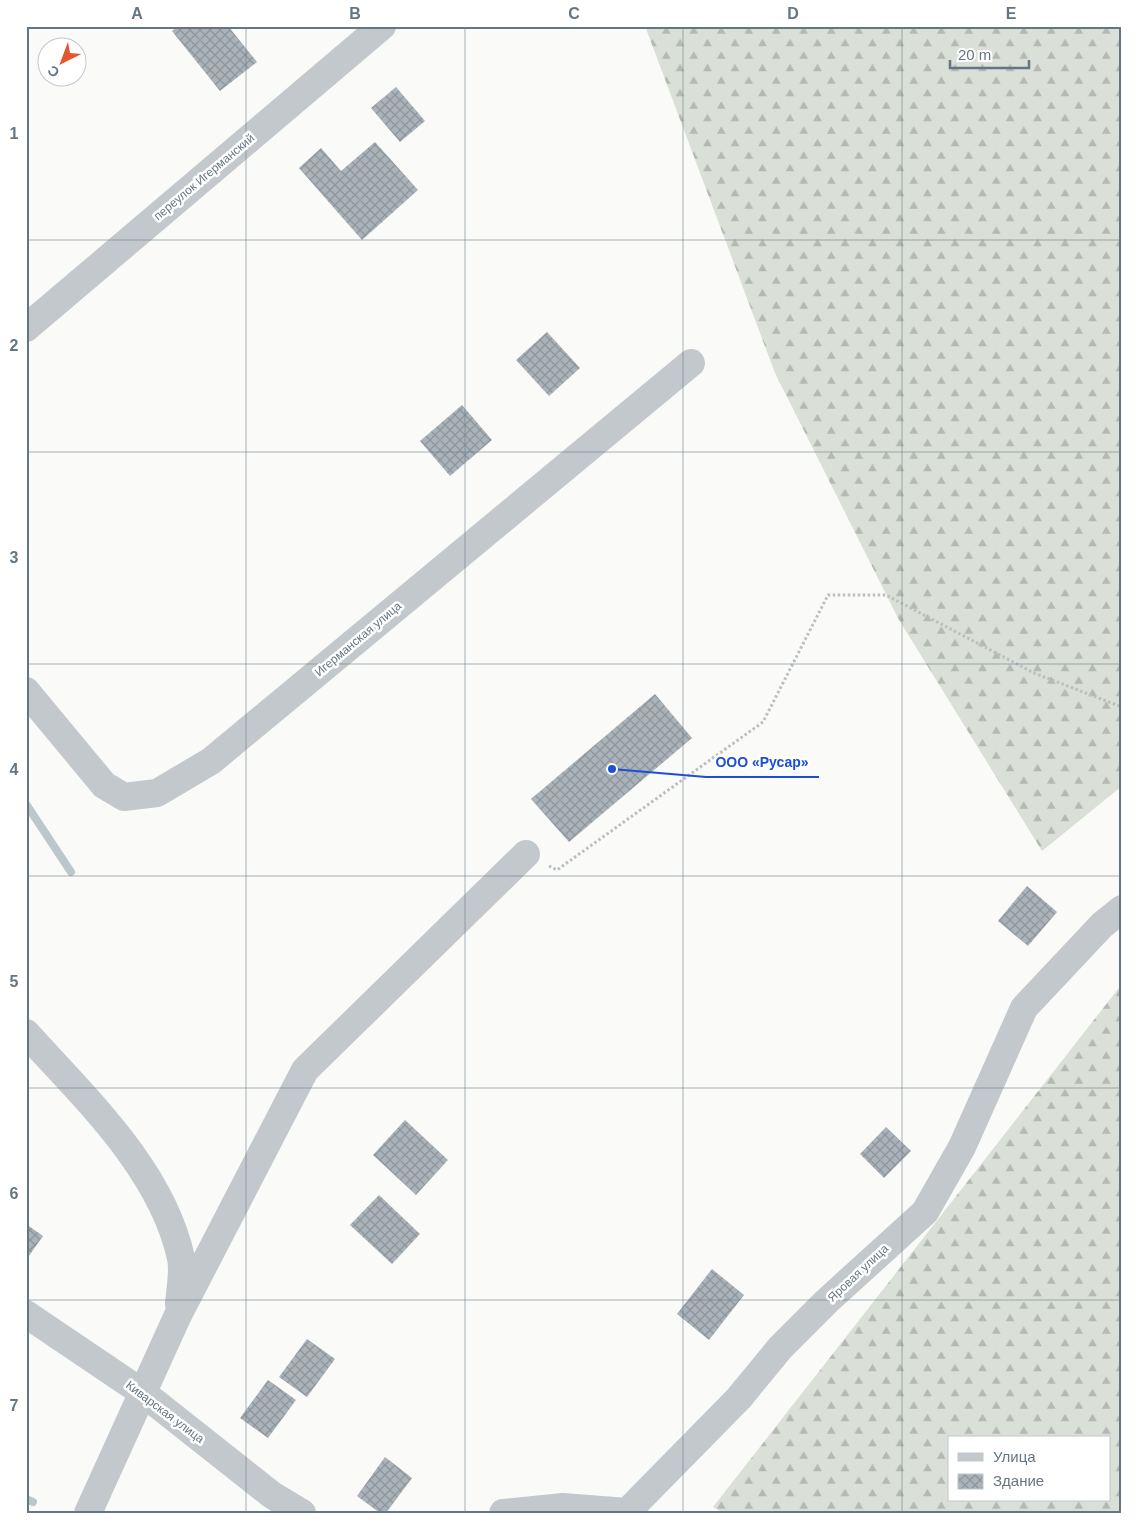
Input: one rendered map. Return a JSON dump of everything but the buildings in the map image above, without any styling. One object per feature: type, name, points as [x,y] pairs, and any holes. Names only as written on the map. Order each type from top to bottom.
[{"type":"street","name":"переулок Игерманский","points":[[26,328],[382,26]]},
{"type":"street","name":"Игерманская улица","points":[[26,691],[104,784],[124,797],[157,793],[210,761],[691,363]]},
{"type":"street","points":[[88,1513],[178,1315],[304,1070],[526,854]]},
{"type":"street","name":"Яровая улица","points":[[503,1513],[563,1507],[627,1512],[739,1398],[794,1335],[925,1212],[962,1148],[1024,1008],[1102,925],[1122,909]]},
{"type":"street","points":[[26,1032],[109,1125],[160,1198],[182,1260],[178,1315]]},
{"type":"street","name":"Киварская улица","points":[[26,1314],[143,1393],[279,1504],[302,1513]]},
{"type":"path","points":[[526,854],[557,870],[762,722],[828,595],[886,595],[1034,673],[1122,707]]},
{"type":"green space","points":[[645,26],[1122,26],[1122,786],[1042,851],[899,620],[775,373]]},
{"type":"green space","points":[[1122,984],[1122,1513],[723,1513],[713,1507]]},
{"type":"waterway","points":[[26,804],[71,872]]},
{"type":"waterway","points":[[26,1499],[33,1502]]},
{"type":"place","name":"ООО «Русар»","points":[[612,769]]}]
